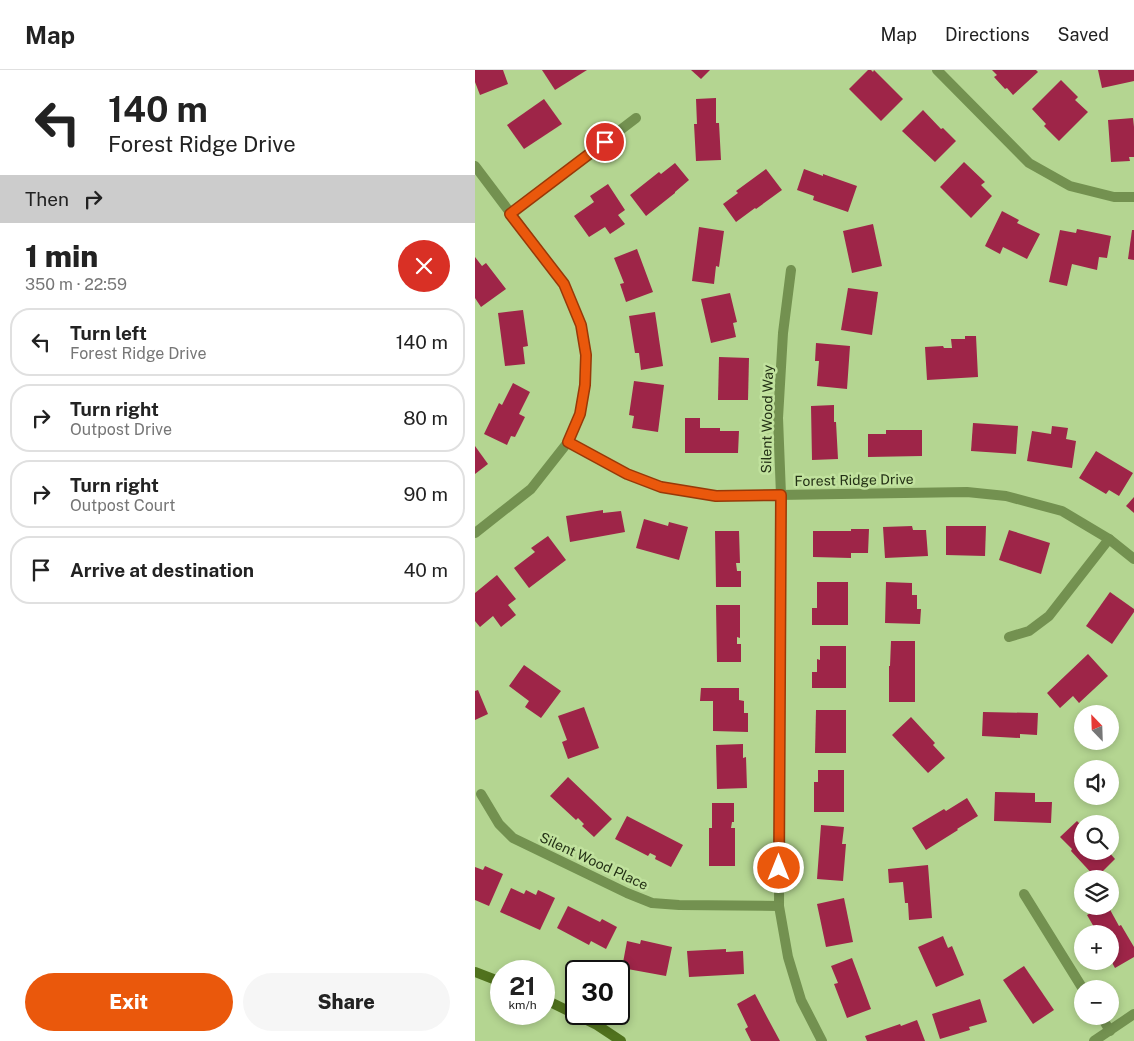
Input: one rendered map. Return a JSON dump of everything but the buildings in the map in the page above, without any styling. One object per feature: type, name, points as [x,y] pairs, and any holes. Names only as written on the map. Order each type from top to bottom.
[{"type":"street","points":[[937,70],[1029,163],[1070,186],[1115,198],[1134,197]]},
{"type":"street","points":[[510,214],[636,118]]},
{"type":"street","points":[[475,166],[564,284],[581,325],[586,355],[585,385],[580,414],[568,442],[531,489],[475,533]]},
{"type":"street","name":"Silent Wood Way","points":[[791,270],[783,333],[778,418],[781,495],[779,906],[788,957],[801,1000],[822,1041]]},
{"type":"street","name":"Forest Ridge Drive","points":[[568,442],[627,474],[661,487],[716,496],[967,492],[1006,496],[1062,511],[1109,539],[1134,560]]},
{"type":"street","points":[[1009,637],[1029,630],[1049,616],[1109,539]]},
{"type":"street","name":"Silent Wood Place","points":[[481,794],[499,824],[513,838],[627,893],[652,903],[779,906]]},
{"type":"street","points":[[1024,894],[1077,980]]},
{"type":"street","points":[[475,972],[490,978]]},
{"type":"street","points":[[555,1004],[597,1025],[621,1041]]},
{"type":"street","points":[[1094,1041],[1134,1014]]},
{"type":"street","points":[[1106,1025],[1110,1031]]},
{"type":"route","points":[[605,142],[510,214],[564,284],[581,325],[586,355],[585,385],[580,414],[568,442],[627,474],[661,487],[716,496],[781,495],[779,868]]}]
